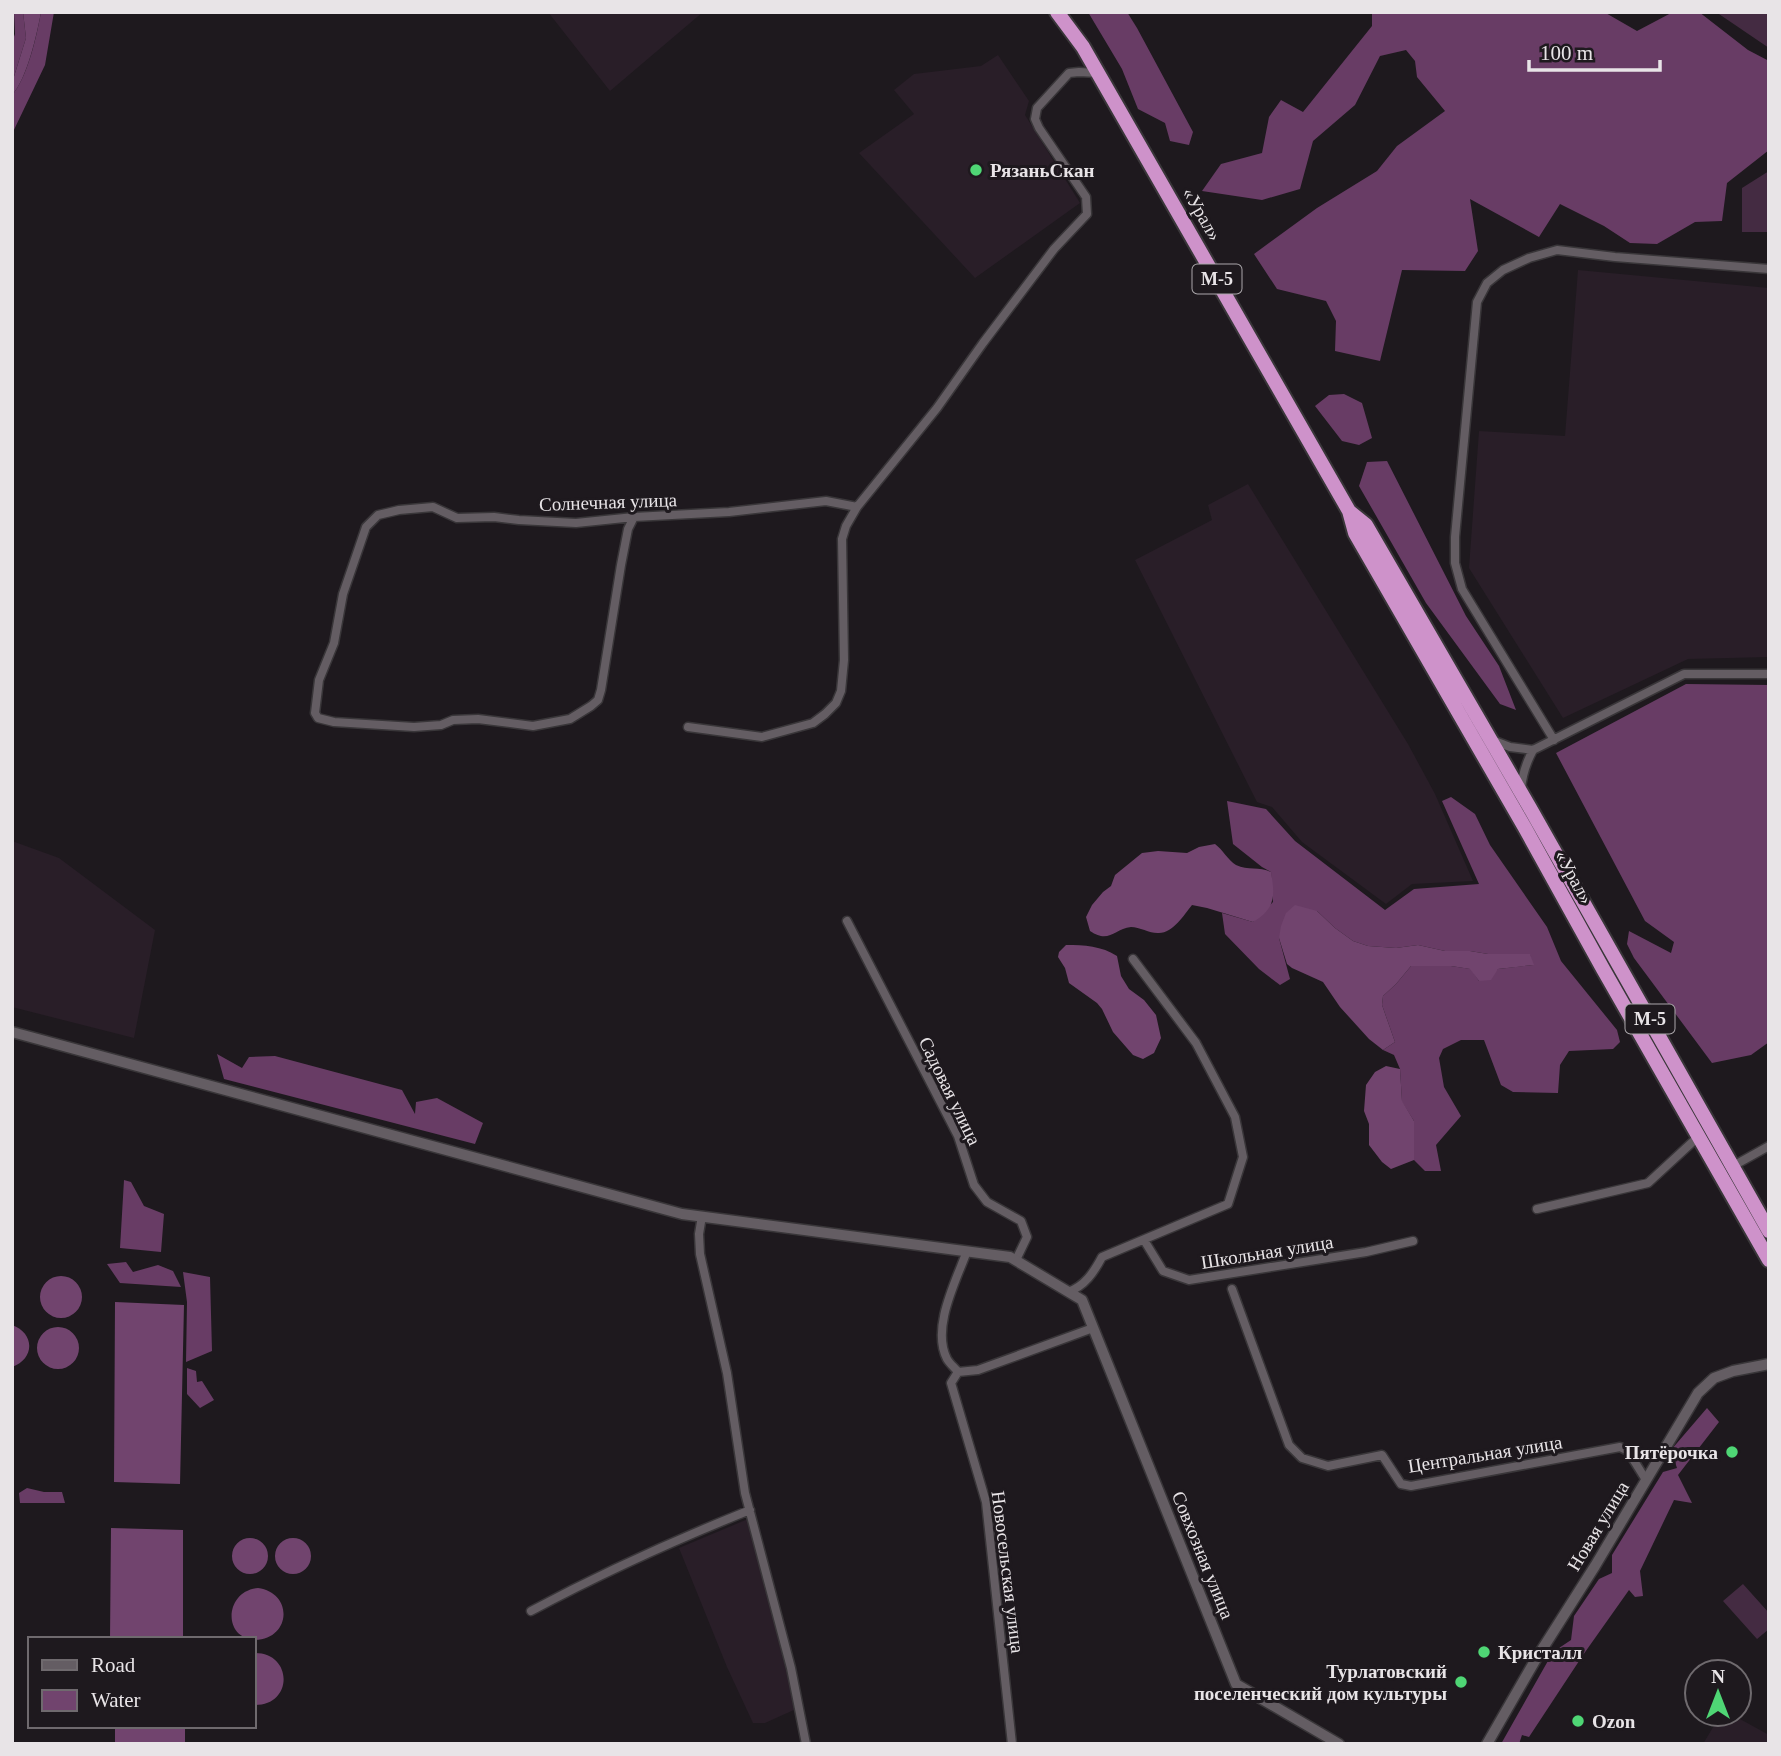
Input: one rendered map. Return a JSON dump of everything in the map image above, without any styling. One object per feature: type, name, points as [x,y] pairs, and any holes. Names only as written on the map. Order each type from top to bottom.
[{"type":"highway","name":"«Урал»","points":[[1057,12],[1083,47],[1349,511],[1356,533],[1769,1260]]},
{"type":"highway","name":"«Урал»","points":[[1349,511],[1366,525],[1492,740],[1769,1231]]},
{"type":"street","points":[[688,727],[762,737],[813,723],[835,703],[841,691],[844,660],[842,539],[846,526],[857,507],[937,408],[1054,249],[1087,214],[1087,197],[1035,119],[1037,108],[1069,73],[1098,73]]},
{"type":"street","points":[[1554,740],[1462,589],[1455,564],[1455,537],[1477,302],[1487,283],[1503,270],[1529,258],[1557,250],[1769,269]]},
{"type":"street","name":"Солнечная улица","points":[[634,517],[628,529],[601,690],[598,700],[591,706],[570,719],[533,726],[478,719],[453,720],[441,726],[414,727],[334,722],[318,718],[315,713],[319,680],[334,642],[343,594],[366,527],[378,515],[433,507],[457,518],[494,517],[576,523],[634,517],[729,512],[827,501],[857,507]]},
{"type":"street","points":[[1492,740],[1510,747],[1533,750],[1684,674],[1769,674]]},
{"type":"street","points":[[1521,791],[1522,776],[1533,750]]},
{"type":"street","name":"Садовая улица","points":[[847,921],[958,1136],[974,1185],[987,1202],[1021,1222],[1027,1237],[1016,1260]]},
{"type":"street","points":[[1068,1292],[1093,1274],[1102,1257],[1228,1204],[1243,1157],[1235,1116],[1196,1043],[1133,959]]},
{"type":"street","name":"Совхозная улица","points":[[12,1032],[682,1214],[1010,1256],[1082,1300],[1236,1684],[1339,1744]]},
{"type":"street","points":[[1537,1209],[1648,1183],[1699,1136]]},
{"type":"street","points":[[1732,1166],[1769,1146]]},
{"type":"street","points":[[702,1216],[700,1254],[727,1373],[745,1493],[791,1668],[806,1744]]},
{"type":"street","name":"Школьная улица","points":[[1144,1240],[1163,1271],[1189,1280],[1366,1252],[1413,1241]]},
{"type":"street","name":"Новосельская улица","points":[[967,1251],[943,1317],[943,1344],[947,1359],[958,1372],[951,1383],[986,1502],[1012,1744]]},
{"type":"street","name":"Центральная улица","points":[[1232,1289],[1290,1445],[1302,1458],[1328,1466],[1382,1455],[1401,1484],[1411,1486],[1620,1447],[1628,1451],[1646,1480]]},
{"type":"street","points":[[958,1372],[978,1370],[1093,1328]]},
{"type":"street","name":"Новая улица","points":[[1487,1744],[1698,1393],[1714,1378],[1769,1364]]},
{"type":"street","points":[[531,1611],[635,1558],[750,1510]]},
{"type":"shaded area","points":[[14,12],[23,12],[26,38],[12,83],[12,42],[15,34]]},
{"type":"shaded area","points":[[41,12],[54,12],[45,65],[12,134],[12,95],[27,68]]},
{"type":"shaded area","points":[[548,12],[703,12],[610,91]]},
{"type":"shaded area","points":[[1088,12],[1127,12],[1193,132],[1189,145],[1170,141],[1165,123],[1138,109],[1122,69]]},
{"type":"shaded area","points":[[1372,12],[1604,12],[1637,31],[1673,12],[1699,12],[1748,50],[1769,61],[1769,150],[1727,183],[1722,221],[1695,222],[1657,244],[1630,243],[1604,226],[1560,204],[1539,237],[1470,199],[1478,251],[1465,271],[1402,270],[1380,361],[1335,351],[1336,321],[1326,301],[1277,289],[1254,254],[1317,208],[1377,171],[1397,146],[1445,111],[1417,77],[1415,61],[1406,50],[1380,56],[1355,105],[1313,141],[1300,189],[1262,200],[1202,191],[1221,164],[1262,153],[1269,117],[1281,100],[1303,112],[1372,26]]},
{"type":"shaded area","points":[[1716,12],[1769,12],[1769,48]]},
{"type":"shaded area","points":[[998,55],[1029,101],[1025,115],[1080,203],[975,278],[859,153],[914,114],[894,90],[914,74],[981,66]]},
{"type":"shaded area","points":[[1769,171],[1769,232],[1742,232],[1742,188]]},
{"type":"shaded area","points":[[1578,270],[1769,288],[1769,657],[1688,659],[1563,718],[1469,568],[1479,431],[1565,436]]},
{"type":"shaded area","points":[[1344,394],[1362,403],[1372,438],[1359,445],[1342,441],[1315,406],[1329,395]]},
{"type":"shaded area","points":[[1387,461],[1466,616],[1499,666],[1516,710],[1500,704],[1426,603],[1359,486],[1367,462]]},
{"type":"shaded area","points":[[1248,484],[1408,744],[1435,794],[1473,881],[1412,884],[1386,904],[1302,842],[1272,807],[1257,802],[1135,560],[1212,520],[1208,505]]},
{"type":"shaded area","points":[[1686,684],[1769,685],[1769,1042],[1751,1055],[1712,1063],[1634,958],[1627,944],[1629,931],[1671,953],[1674,942],[1645,921],[1556,753]]},
{"type":"shaded area","points":[[1451,797],[1475,814],[1490,845],[1547,927],[1561,961],[1617,1030],[1620,1042],[1613,1049],[1569,1051],[1560,1065],[1558,1093],[1513,1092],[1501,1085],[1484,1040],[1461,1040],[1443,1049],[1439,1058],[1444,1087],[1461,1116],[1436,1145],[1441,1171],[1425,1171],[1414,1160],[1414,1121],[1402,1102],[1400,1069],[1394,1055],[1383,1050],[1395,1042],[1382,1005],[1383,996],[1411,966],[1471,969],[1479,981],[1498,969],[1533,965],[1530,955],[1445,951],[1418,945],[1396,948],[1368,946],[1353,941],[1317,911],[1279,938],[1290,979],[1280,985],[1259,969],[1225,934],[1222,913],[1253,922],[1273,902],[1271,872],[1233,844],[1227,801],[1266,809],[1295,841],[1385,910],[1414,889],[1479,884],[1442,801]]},
{"type":"shaded area","points":[[12,841],[59,858],[155,930],[134,1038],[12,1007]]},
{"type":"shaded area","points":[[217,1054],[242,1068],[249,1057],[275,1056],[402,1090],[415,1114],[416,1102],[437,1098],[483,1123],[475,1144],[224,1079]]},
{"type":"shaded area","points":[[124,1180],[131,1182],[144,1206],[164,1214],[161,1252],[120,1248]]},
{"type":"shaded area","points":[[126,1262],[133,1272],[158,1265],[173,1271],[181,1287],[120,1283],[107,1264]]},
{"type":"shaded area","points":[[183,1272],[210,1277],[212,1351],[186,1362],[187,1302]]},
{"type":"shaded area","points":[[187,1368],[196,1371],[197,1382],[202,1381],[214,1400],[200,1408],[187,1394]]},
{"type":"shaded area","points":[[1707,1408],[1719,1422],[1678,1475],[1692,1503],[1674,1500],[1640,1571],[1643,1596],[1635,1597],[1629,1590],[1529,1737],[1522,1735],[1519,1744],[1501,1744],[1553,1652],[1571,1640],[1574,1616],[1599,1579],[1612,1573],[1612,1555],[1663,1472],[1677,1468],[1671,1450]]},
{"type":"shaded area","points":[[27,1488],[62,1492],[65,1503],[20,1503],[19,1493]]},
{"type":"shaded area","points":[[748,1519],[796,1709],[765,1723],[753,1723],[727,1667],[679,1548]]},
{"type":"shaded area","points":[[1743,1584],[1769,1613],[1769,1629],[1757,1639],[1723,1601]]},
{"type":"shaded area","points":[[1753,1726],[1769,1735],[1769,1744],[1703,1744],[1713,1728]]},
{"type":"water","points":[[23,12],[41,12],[27,68],[12,95],[12,83],[26,38]]},
{"type":"water","points":[[1215,844],[1236,865],[1271,872],[1272,901],[1261,917],[1253,922],[1192,905],[1178,923],[1164,932],[1156,933],[1131,927],[1102,936],[1090,931],[1086,917],[1092,905],[1111,886],[1115,875],[1142,853],[1187,853]]},
{"type":"water","points":[[1295,905],[1317,911],[1353,941],[1368,946],[1396,948],[1418,945],[1445,951],[1530,954],[1534,965],[1498,969],[1491,980],[1479,981],[1470,969],[1411,966],[1383,996],[1382,1005],[1395,1042],[1383,1050],[1369,1039],[1340,1007],[1323,982],[1287,964],[1279,938],[1286,913]]},
{"type":"water","points":[[1066,945],[1099,948],[1117,956],[1121,976],[1129,989],[1144,1000],[1156,1015],[1161,1038],[1154,1053],[1143,1059],[1133,1055],[1113,1032],[1097,1003],[1069,983],[1065,968],[1058,957]]},
{"type":"water","points":[[1386,1066],[1400,1069],[1402,1101],[1414,1121],[1414,1160],[1391,1169],[1369,1145],[1369,1124],[1364,1111],[1366,1085],[1375,1072]]},
{"type":"water","points":[[61,1276],[76,1282],[82,1297],[76,1312],[61,1318],[46,1312],[40,1297],[46,1282]]},
{"type":"water","points":[[115,1302],[184,1305],[180,1484],[114,1482]]},
{"type":"water","points":[[12,1325],[25,1334],[29,1346],[25,1358],[12,1367]]},
{"type":"water","points":[[58,1327],[73,1333],[79,1348],[73,1363],[58,1369],[43,1363],[37,1348],[43,1333]]},
{"type":"water","points":[[111,1528],[183,1530],[183,1637],[110,1637]]},
{"type":"water","points":[[250,1538],[262,1544],[268,1556],[262,1568],[250,1574],[238,1568],[232,1556],[238,1544]]},
{"type":"water","points":[[293,1538],[305,1544],[311,1556],[305,1568],[293,1574],[281,1568],[275,1556],[281,1544]]},
{"type":"water","points":[[258,1588],[270,1592],[278,1598],[282,1606],[284,1616],[281,1624],[276,1632],[267,1638],[256,1640],[256,1637],[244,1637],[233,1624],[234,1605],[247,1591]]},
{"type":"water","points":[[256,1653],[267,1655],[282,1669],[282,1689],[267,1703],[256,1705]]},
{"type":"water","points":[[115,1728],[185,1728],[185,1744],[115,1744]]},
{"type":"place","name":"РязаньСкан","points":[[976,170]]},
{"type":"place","name":"Пятёрочка","points":[[1732,1452]]},
{"type":"place","name":"Кристалл","points":[[1484,1652]]},
{"type":"place","name":"Турлатовский поселенческий дом культуры","points":[[1461,1682]]},
{"type":"place","name":"Ozon","points":[[1578,1721]]}]
